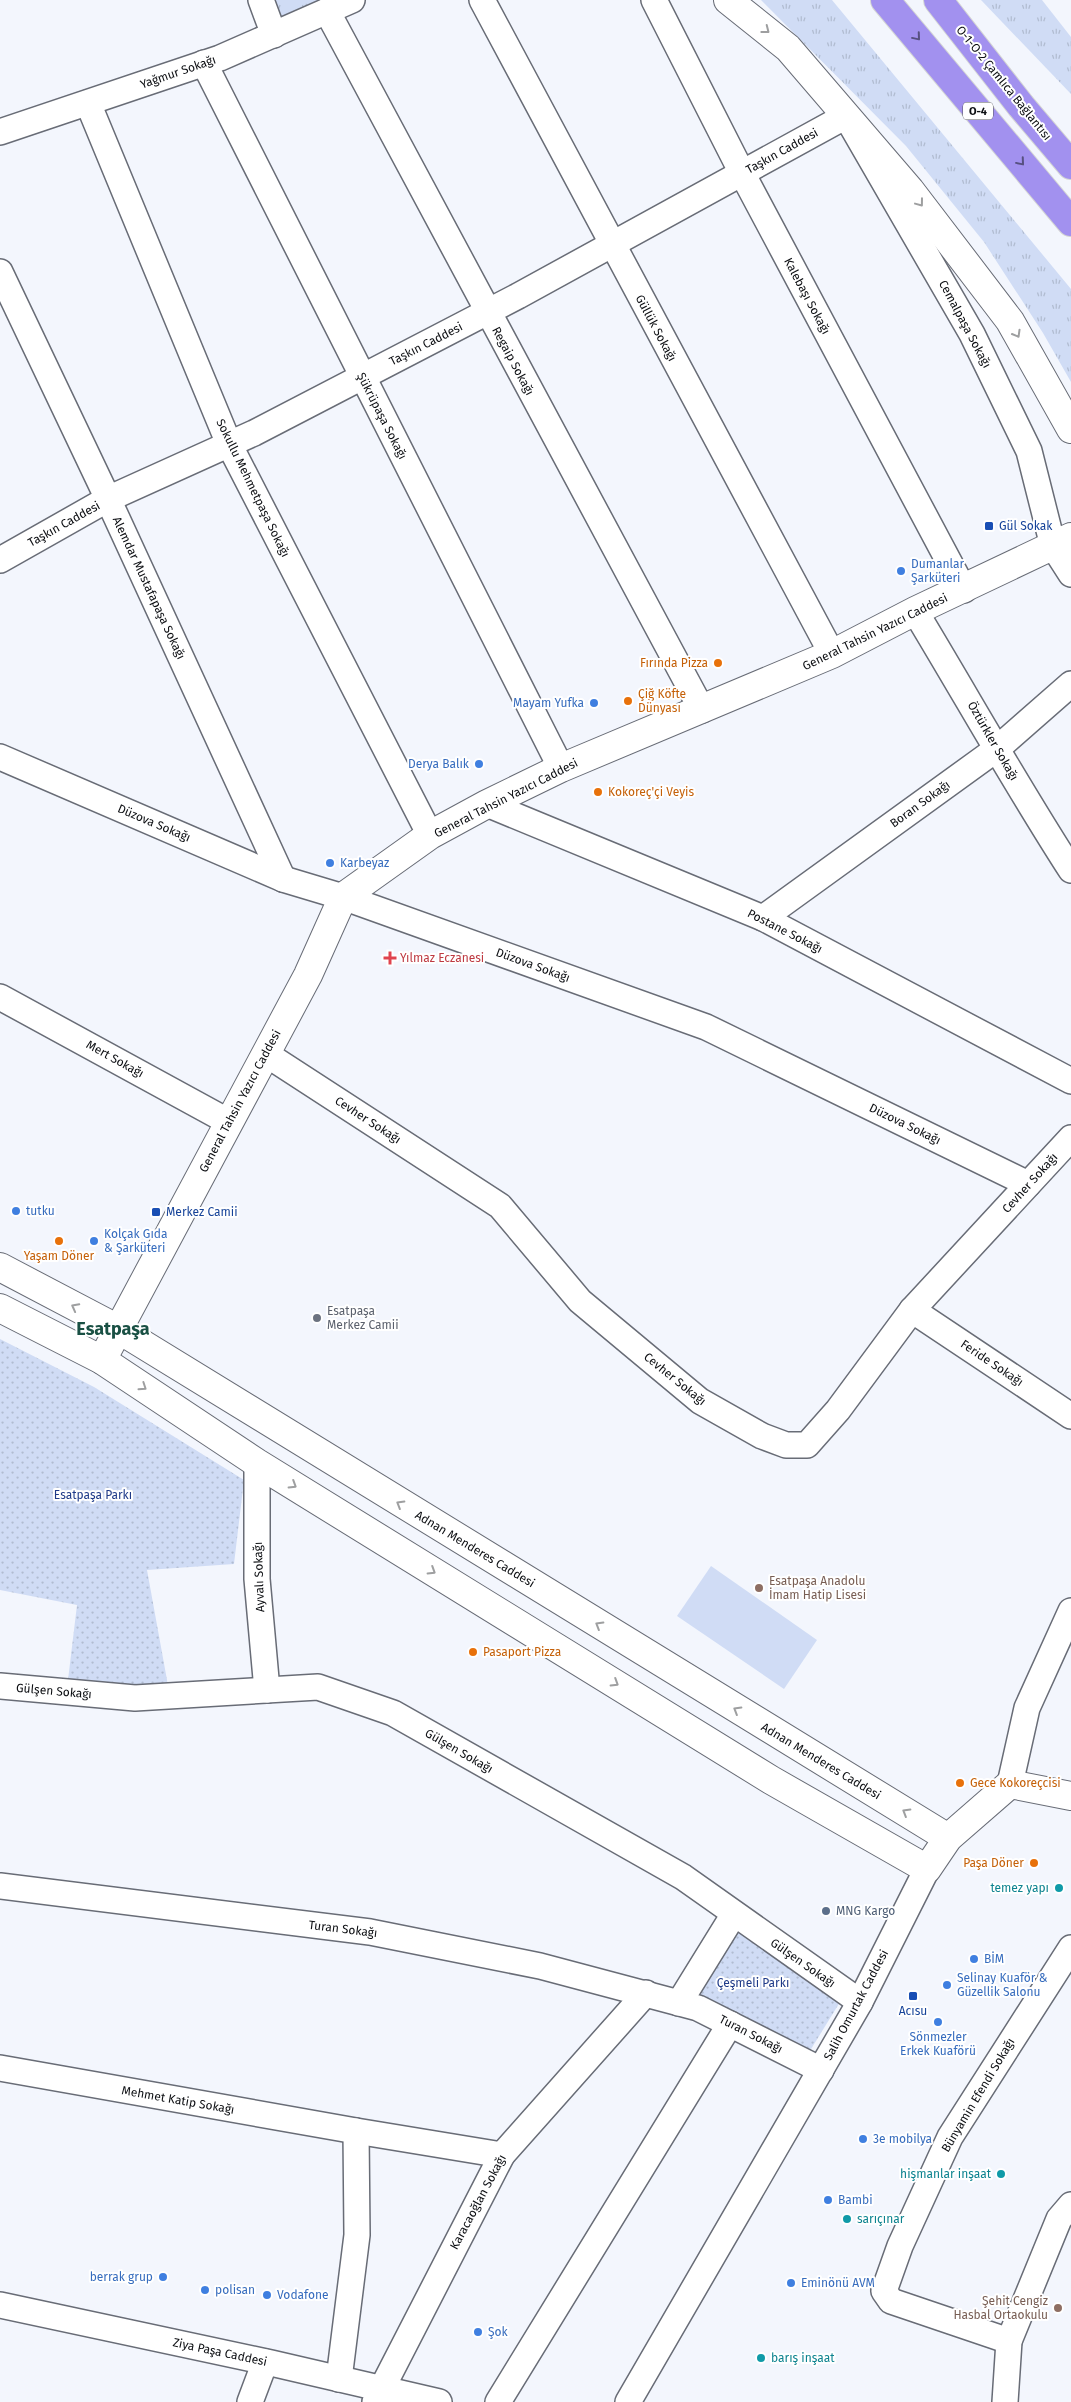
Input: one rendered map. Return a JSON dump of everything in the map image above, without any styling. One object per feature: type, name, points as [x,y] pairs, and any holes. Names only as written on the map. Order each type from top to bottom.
[{"type":"highway","name":"O-4","points":[[885,0],[1071,222]]},
{"type":"highway","name":"O-1-O-2 Çamlıca Bağlantısı","points":[[938,0],[1020,106],[1071,165]]},
{"type":"street","points":[[261,0],[274,35]]},
{"type":"street","name":"Yağmur Sokağı","points":[[0,132],[204,64],[352,0]]},
{"type":"street","name":"Güllük Sokağı","points":[[482,0],[611,245],[832,654]]},
{"type":"street","name":"Kalebaşı Sokağı","points":[[654,0],[742,173],[964,590]]},
{"type":"street","name":"Cemalpaşa Sokağı","points":[[728,0],[788,48],[910,190],[1010,321],[1071,429]]},
{"type":"street","name":"Regaip Sokağı","points":[[327,11],[702,710]]},
{"type":"street","name":"Şükrüpaşa Sokağı","points":[[204,64],[561,768]]},
{"type":"street","name":"Sokullu Mehmetpaşa Sokağı","points":[[88,103],[229,444],[430,835]]},
{"type":"street","name":"Taşkın Caddesi","points":[[0,560],[108,499],[229,444],[487,312],[846,116]]},
{"type":"street","name":"Cemalpaşa Sokağı","points":[[846,116],[972,334],[1024,442],[1062,541],[1071,574]]},
{"type":"street","name":"Alemdar Mustafapaşa Sokağı","points":[[0,272],[108,499],[283,879]]},
{"type":"street","name":"General Tahsin Yazıcı Caddesi","points":[[102,1360],[308,975],[343,897],[430,835],[487,804],[561,768],[832,654],[915,611],[964,590],[1062,541]]},
{"type":"street","name":"Öztürkler Sokağı","points":[[915,611],[998,748],[1027,801],[1069,862]]},
{"type":"street","name":"Boran Sokağı","points":[[763,918],[998,748],[1071,684]]},
{"type":"street","name":"Düzova Sokağı","points":[[0,757],[283,879],[343,897],[706,1027],[1028,1184]]},
{"type":"street","name":"Postane Sokağı","points":[[487,804],[763,918],[1071,1082]]},
{"type":"street","name":"Mert Sokağı","points":[[0,996],[229,1122]]},
{"type":"street","name":"Cevher Sokağı","points":[[266,1054],[500,1206],[580,1301],[700,1401],[762,1436],[786,1445],[807,1445],[838,1410],[912,1310],[1071,1138]]},
{"type":"street","name":"Adnan Menderes Caddesi","points":[[0,1267],[118,1329],[948,1838]]},
{"type":"street","points":[[0,1308],[102,1360],[257,1463],[771,1780],[927,1869]]},
{"type":"street","name":"Feride Sokağı","points":[[912,1310],[1071,1416]]},
{"type":"street","name":"Ayvalı Sokağı","points":[[257,1463],[257,1578],[267,1690]]},
{"type":"street","points":[[1071,1612],[1027,1708],[1010,1784],[1071,1796]]},
{"type":"street","name":"Gülşen Sokağı","points":[[0,1686],[135,1698],[318,1687],[393,1713],[683,1877],[860,2002]]},
{"type":"street","name":"Salih Omurtak Caddesi","points":[[628,2402],[860,2002],[927,1869],[948,1838],[1010,1784]]},
{"type":"street","name":"Turan Sokağı","points":[[0,1886],[370,1932],[540,1966],[698,2008],[821,2070]]},
{"type":"street","points":[[680,2003],[734,1914]]},
{"type":"street","name":"Bünyamin Efendi Sokağı","points":[[1009,2341],[891,2301],[884,2291],[900,2246],[950,2137],[1071,1948]]},
{"type":"street","name":"Karacaoğlan Sokağı","points":[[378,2395],[502,2156],[646,1993]]},
{"type":"street","points":[[498,2402],[730,2024]]},
{"type":"street","name":"Mehmet Katip Sokağı","points":[[0,2068],[502,2156]]},
{"type":"street","points":[[339,2379],[357,2235],[356,2131]]},
{"type":"street","points":[[1005,2402],[1009,2341],[1059,2219],[1071,2205]]},
{"type":"street","name":"Ziya Paşa Caddesi","points":[[0,2305],[339,2379],[378,2395],[439,2402]]},
{"type":"street","points":[[250,2402],[265,2362]]},
{"type":"green space","points":[[274,0],[333,0],[283,24]]},
{"type":"green space","points":[[761,0],[832,0],[1071,289],[1071,382],[1043,333],[984,242],[906,146]]},
{"type":"green space","points":[[981,0],[1042,0],[1071,37],[1071,94]]},
{"type":"green space","name":"Esatpaşa Parkı","points":[[0,1339],[94,1387],[244,1480],[234,1564],[147,1570],[169,1691],[68,1680],[77,1605],[0,1590]]},
{"type":"green space","points":[[711,1566],[817,1640],[784,1689],[677,1616]]},
{"type":"green space","name":"Çeşmeli Parkı","points":[[740,1928],[840,2002],[808,2054],[695,1999]]},
{"type":"place","name":"Gül Sokak","points":[[989,526]]},
{"type":"place","name":"Dumanlar Şarküteri","points":[[901,571]]},
{"type":"place","name":"Fırında Pizza","points":[[718,663]]},
{"type":"place","name":"Çiğ Köfte Dünyası","points":[[628,701]]},
{"type":"place","name":"Mayam Yufka","points":[[594,703]]},
{"type":"place","name":"Derya Balık","points":[[479,764]]},
{"type":"place","name":"Kokoreç'çi Veyis","points":[[598,792]]},
{"type":"place","name":"Karbeyaz","points":[[330,863]]},
{"type":"place","name":"Yılmaz Eczanesi","points":[[390,958]]},
{"type":"place","name":"tutku","points":[[16,1211]]},
{"type":"place","name":"Merkez Camii","points":[[156,1212]]},
{"type":"place","name":"Yaşam Döner","points":[[59,1241]]},
{"type":"place","name":"Kolçak Gıda & Şarküteri","points":[[94,1241]]},
{"type":"place","name":"Esatpaşa Merkez Camii","points":[[317,1318]]},
{"type":"place","name":"Esatpaşa Anadolu İmam Hatip Lisesi","points":[[759,1588]]},
{"type":"place","name":"Pasaport Pizza","points":[[473,1652]]},
{"type":"place","name":"Gece Kokoreçcisi","points":[[960,1783]]},
{"type":"place","name":"Paşa Döner","points":[[1034,1863]]},
{"type":"place","name":"temez yapı","points":[[1059,1888]]},
{"type":"place","name":"MNG Kargo","points":[[826,1911]]},
{"type":"place","name":"BİM","points":[[974,1959]]},
{"type":"place","name":"Selinay Kuaför & Güzellik Salonu","points":[[947,1985]]},
{"type":"place","name":"Acısu","points":[[913,1996]]},
{"type":"place","name":"Sönmezler Erkek Kuaförü","points":[[938,2022]]},
{"type":"place","name":"3e mobilya","points":[[863,2139]]},
{"type":"place","name":"hişmanlar inşaat","points":[[1001,2174]]},
{"type":"place","name":"Bambi","points":[[828,2200]]},
{"type":"place","name":"sarıçınar","points":[[847,2219]]},
{"type":"place","name":"berrak grup","points":[[163,2277]]},
{"type":"place","name":"Eminönü AVM","points":[[791,2283]]},
{"type":"place","name":"polisan","points":[[205,2290]]},
{"type":"place","name":"Vodafone","points":[[267,2295]]},
{"type":"place","name":"Şehit Cengiz Hasbal Ortaokulu","points":[[1058,2308]]},
{"type":"place","name":"Şok","points":[[478,2332]]},
{"type":"place","name":"barış inşaat","points":[[761,2358]]},
{"type":"district","name":"Esatpaşa","points":[[113,1329]]}]
